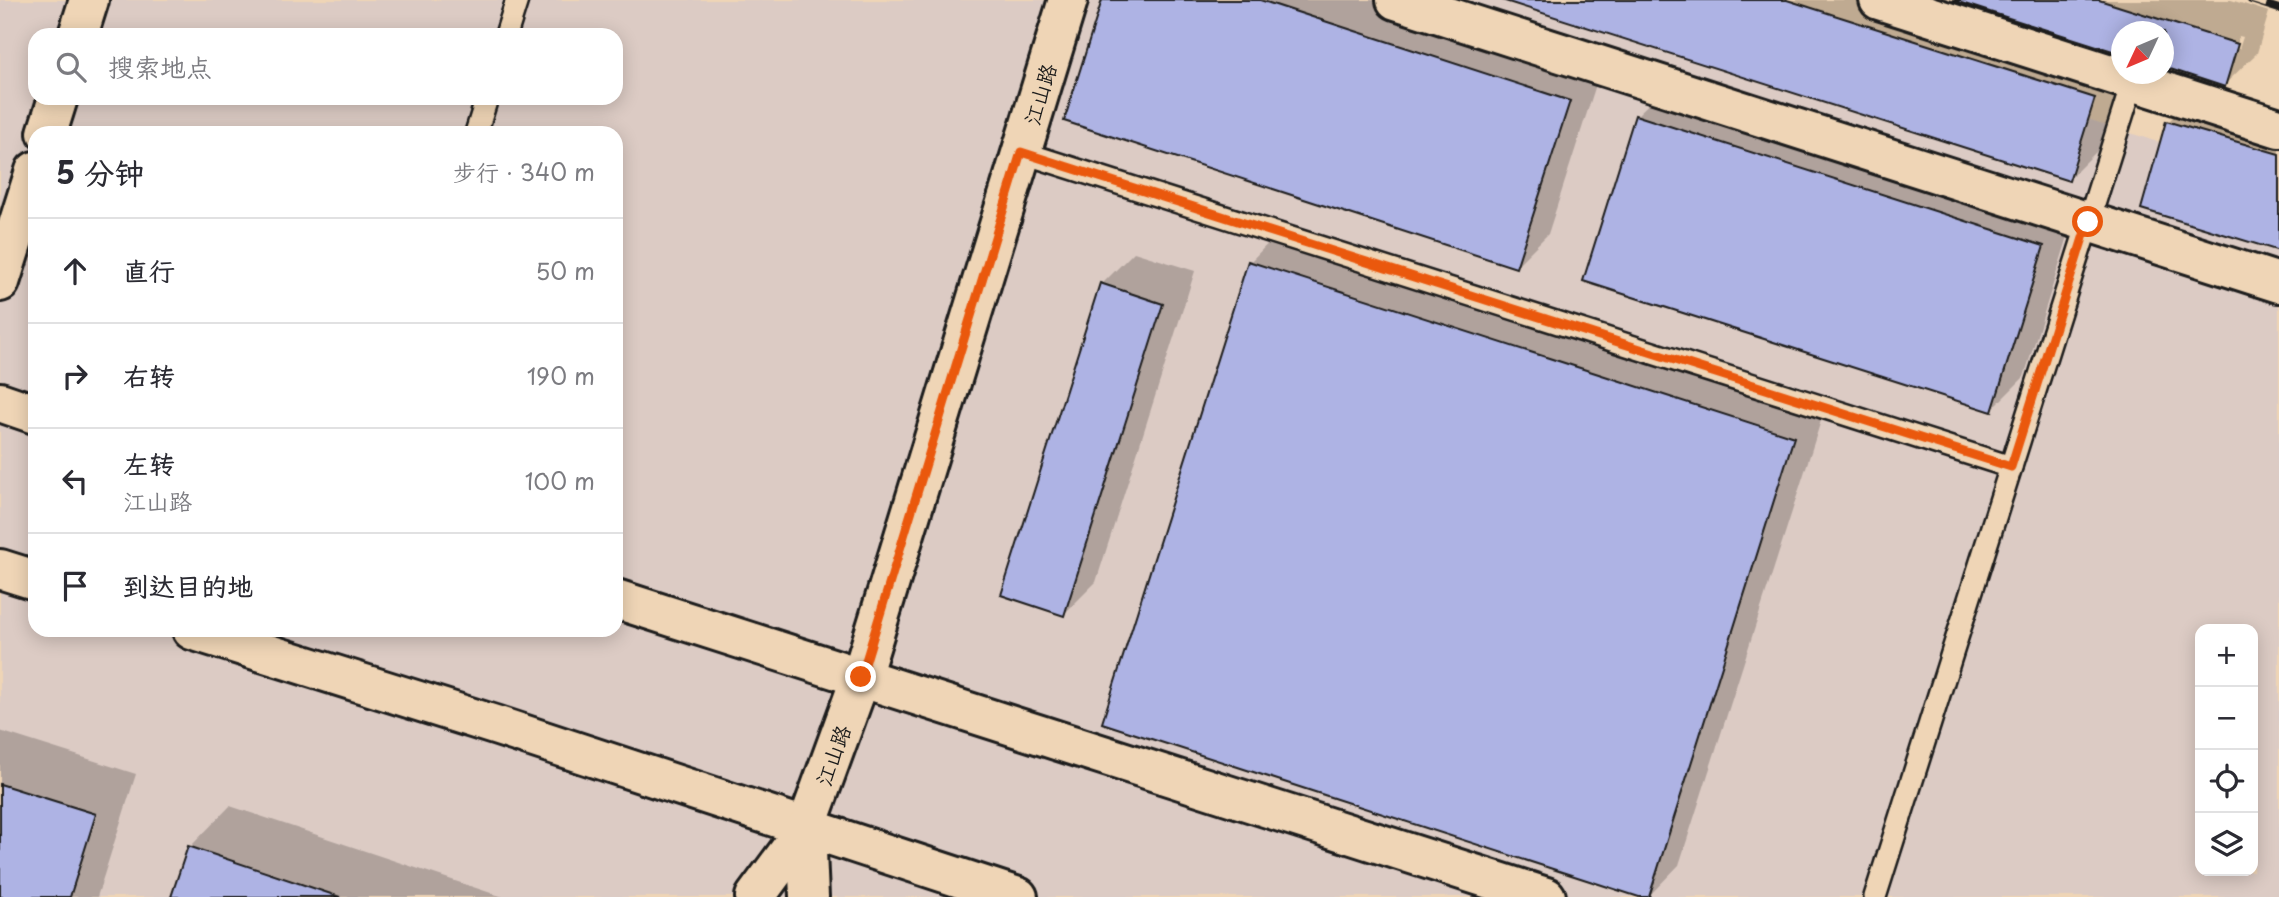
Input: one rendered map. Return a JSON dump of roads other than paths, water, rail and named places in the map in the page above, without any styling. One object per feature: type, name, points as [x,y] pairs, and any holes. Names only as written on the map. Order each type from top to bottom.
[{"type":"street","points":[[80,28],[89,0]]},
{"type":"street","name":"江山路","points":[[755,897],[806,828],[861,677],[1068,0]]},
{"type":"street","points":[[1396,0],[2279,283]]},
{"type":"street","points":[[1879,0],[2111,74]]},
{"type":"street","points":[[2142,84],[2279,128]]},
{"type":"street","points":[[49,126],[56,105]]},
{"type":"street","points":[[0,282],[28,193]]},
{"type":"street","points":[[0,402],[28,412]]},
{"type":"street","points":[[0,569],[28,578]]},
{"type":"street","points":[[623,601],[1546,897]]},
{"type":"street","points":[[214,637],[498,726],[1018,897]]},
{"type":"street","name":"江山路","points":[[806,828],[809,897]]},
{"type":"lane","points":[[508,28],[517,0]]},
{"type":"lane","points":[[1875,897],[2132,84]]},
{"type":"lane","points":[[478,126],[485,105]]},
{"type":"lane","points":[[1021,152],[2011,467]]},
{"type":"railway","points":[[2251,0],[2279,9]]}]
